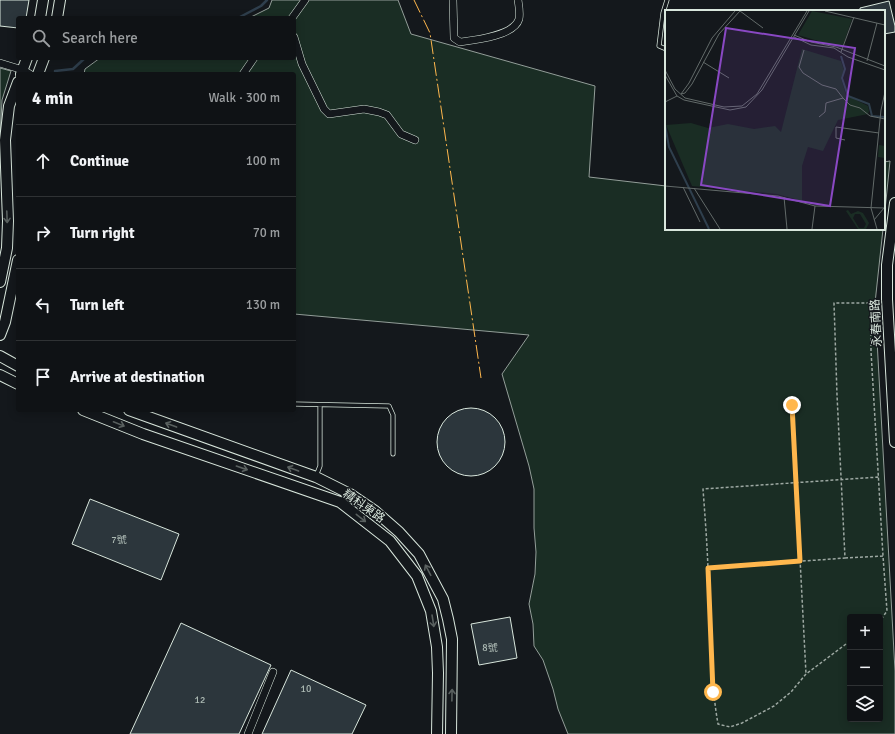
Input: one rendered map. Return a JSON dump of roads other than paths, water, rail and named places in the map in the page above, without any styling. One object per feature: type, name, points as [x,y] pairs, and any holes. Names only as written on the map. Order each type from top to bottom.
[{"type":"street","points":[[40,16],[43,0]]},
{"type":"street","points":[[57,16],[60,0]]},
{"type":"street","points":[[293,16],[305,0]]},
{"type":"street","points":[[453,0],[454,38],[460,42],[494,37],[515,26],[519,19],[518,0]]},
{"type":"street","points":[[296,44],[302,64],[324,109],[329,114],[364,110],[379,112],[387,115],[401,134],[415,140]]},
{"type":"street","points":[[25,72],[27,60]]},
{"type":"street","points":[[39,72],[43,60]]},
{"type":"street","points":[[244,72],[253,60]]},
{"type":"street","points":[[0,63],[22,72]]},
{"type":"street","points":[[0,282],[7,248],[8,221],[5,140],[9,106],[16,87]]},
{"type":"street","name":"永春南路","points":[[895,204],[887,299],[895,442]]},
{"type":"street","points":[[0,335],[5,322],[16,270]]},
{"type":"street","points":[[0,356],[16,365]]},
{"type":"street","points":[[0,375],[16,383]]},
{"type":"street","name":"精科東路","points":[[88,412],[143,434],[340,502],[390,540],[417,576],[431,611],[437,647],[437,734]]},
{"type":"street","name":"精科東路","points":[[140,412],[151,414],[316,477],[350,494],[375,512],[409,543],[419,554],[443,599],[452,639],[451,734]]},
{"type":"street","points":[[248,734],[273,672]]},
{"type":"lane","points":[[665,48],[660,46],[663,13],[667,0]]},
{"type":"lane","points":[[296,404],[320,406],[389,406],[393,414],[392,454]]},
{"type":"lane","points":[[316,477],[320,466],[320,406]]},
{"type":"waterway","points":[[242,16],[261,6],[267,0]]},
{"type":"waterway","points":[[55,71],[73,69],[83,60]]}]
